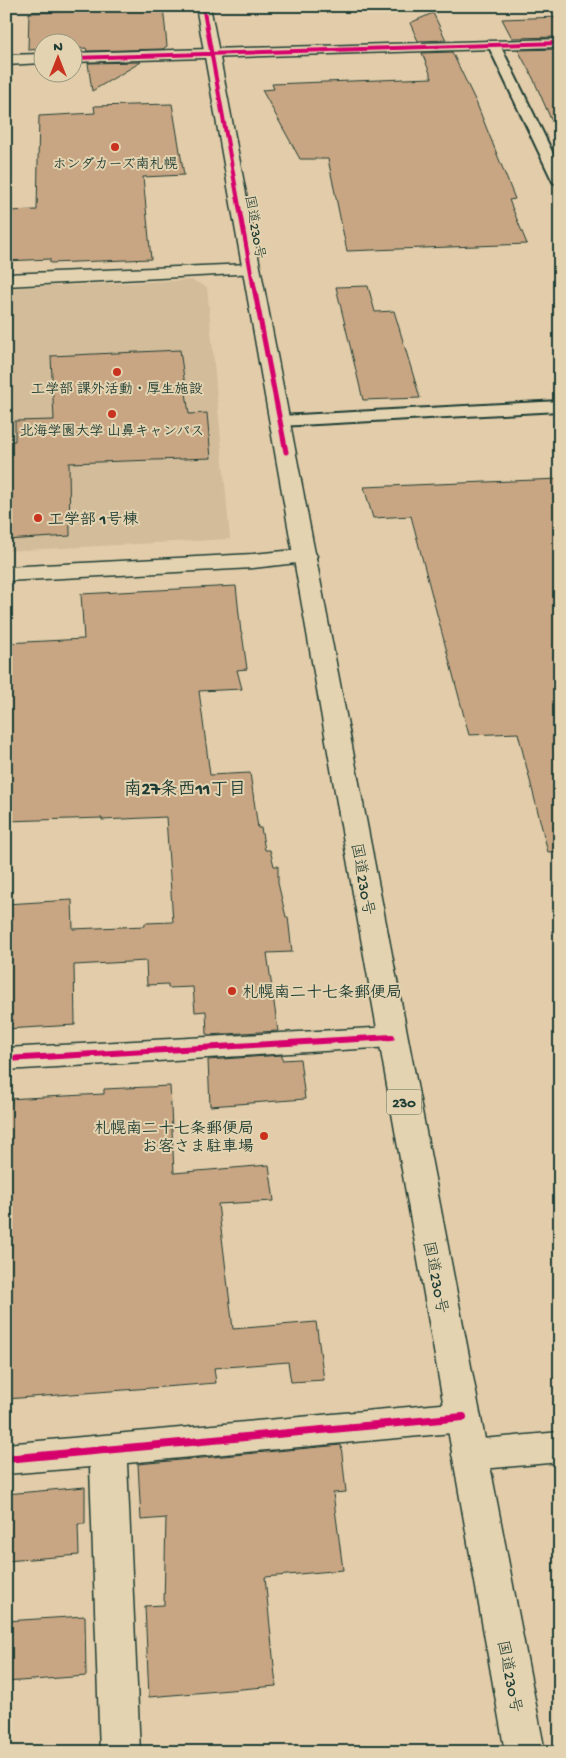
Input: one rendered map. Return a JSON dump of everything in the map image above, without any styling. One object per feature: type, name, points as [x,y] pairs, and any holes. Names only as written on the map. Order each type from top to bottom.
[{"type":"main road","name":"国道230号","points":[[203,6],[250,269],[306,556],[392,1037],[526,1752]]},
{"type":"main road","points":[[82,58],[560,43]]},
{"type":"main road","points":[[6,60],[32,59]]},
{"type":"main road","points":[[6,280],[250,269]]},
{"type":"main road","points":[[6,574],[254,562],[306,556]]},
{"type":"main road","points":[[6,1059],[392,1037]]},
{"type":"main road","points":[[6,1459],[384,1423],[463,1418]]},
{"type":"main road","points":[[470,1455],[560,1447]]},
{"type":"main road","points":[[108,1450],[120,1752]]},
{"type":"lane","points":[[494,45],[560,182]]},
{"type":"lane","points":[[280,422],[560,406]]},
{"type":"shaded area","name":"北海学園大学 山鼻キャンパス","points":[[191,280],[207,287],[230,539],[6,551],[6,288]]},
{"type":"building","points":[[130,6],[163,6],[167,46],[163,49],[87,51],[86,48],[82,48],[82,32],[32,32],[32,50],[28,50],[29,13],[130,9]]},
{"type":"building","points":[[433,13],[446,40],[418,41],[410,23]]},
{"type":"building","points":[[560,17],[560,37],[512,38],[502,19]]},
{"type":"building","points":[[560,49],[560,140],[533,78],[518,50]]},
{"type":"building","points":[[452,52],[476,102],[515,199],[509,200],[527,244],[347,251],[328,159],[300,159],[262,90],[274,89],[272,84],[432,78],[422,53]]},
{"type":"building","points":[[141,62],[92,91],[88,63]]},
{"type":"building","points":[[172,104],[184,175],[143,177],[151,259],[50,263],[50,259],[6,261],[6,211],[37,210],[39,116],[95,113],[94,106]]},
{"type":"building","points":[[368,286],[375,312],[394,311],[420,398],[363,400],[336,287]]},
{"type":"building","points":[[180,350],[189,414],[207,413],[211,458],[69,463],[70,536],[6,540],[6,441],[15,441],[15,421],[54,420],[51,356]]},
{"type":"building","points":[[560,479],[560,851],[548,852],[518,733],[469,735],[411,516],[373,518],[364,487]]},
{"type":"building","points":[[236,586],[247,669],[237,670],[242,689],[199,691],[210,775],[250,773],[258,828],[261,828],[265,850],[270,850],[274,866],[278,866],[278,883],[286,917],[288,917],[292,952],[267,953],[278,1031],[207,1035],[206,1011],[195,1012],[193,987],[168,988],[168,984],[147,985],[146,961],[74,965],[75,1025],[6,1029],[6,904],[72,900],[73,929],[145,926],[145,923],[173,922],[166,817],[6,821],[6,643],[84,639],[81,594]]},
{"type":"building","points":[[282,1055],[282,1060],[300,1059],[305,1099],[210,1106],[208,1060]]},
{"type":"building","points":[[170,1086],[174,1173],[269,1165],[274,1201],[218,1204],[233,1329],[316,1322],[324,1380],[291,1382],[288,1362],[214,1368],[216,1383],[6,1399],[6,1099],[104,1094],[104,1089]]},
{"type":"building","points":[[341,1445],[346,1492],[333,1493],[343,1570],[265,1577],[276,1686],[149,1697],[145,1606],[164,1605],[166,1518],[141,1520],[138,1464]]},
{"type":"building","points":[[85,1487],[85,1524],[78,1524],[79,1555],[6,1561],[6,1494]]},
{"type":"building","points":[[85,1616],[86,1676],[6,1682],[6,1621]]},
{"type":"cycle path","points":[[203,6],[250,269],[286,452]]},
{"type":"cycle path","points":[[82,58],[560,43]]},
{"type":"cycle path","points":[[6,1059],[392,1037]]},
{"type":"cycle path","points":[[6,1459],[463,1417]]},
{"type":"place","name":"ホンダカーズ南札幌","points":[[115,147]]},
{"type":"place","name":"工学部 課外活動・厚生施設","points":[[117,372]]},
{"type":"place","name":"北海学園大学 山鼻キャンパス","points":[[112,414]]},
{"type":"place","name":"工学部 1号棟","points":[[38,518]]},
{"type":"place","name":"札幌南二十七条郵便局","points":[[232,991]]},
{"type":"place","name":"札幌南二十七条郵便局 お客さま駐車場","points":[[264,1136]]},
{"type":"district","name":"南27条西11丁目","points":[[185,788]]}]
